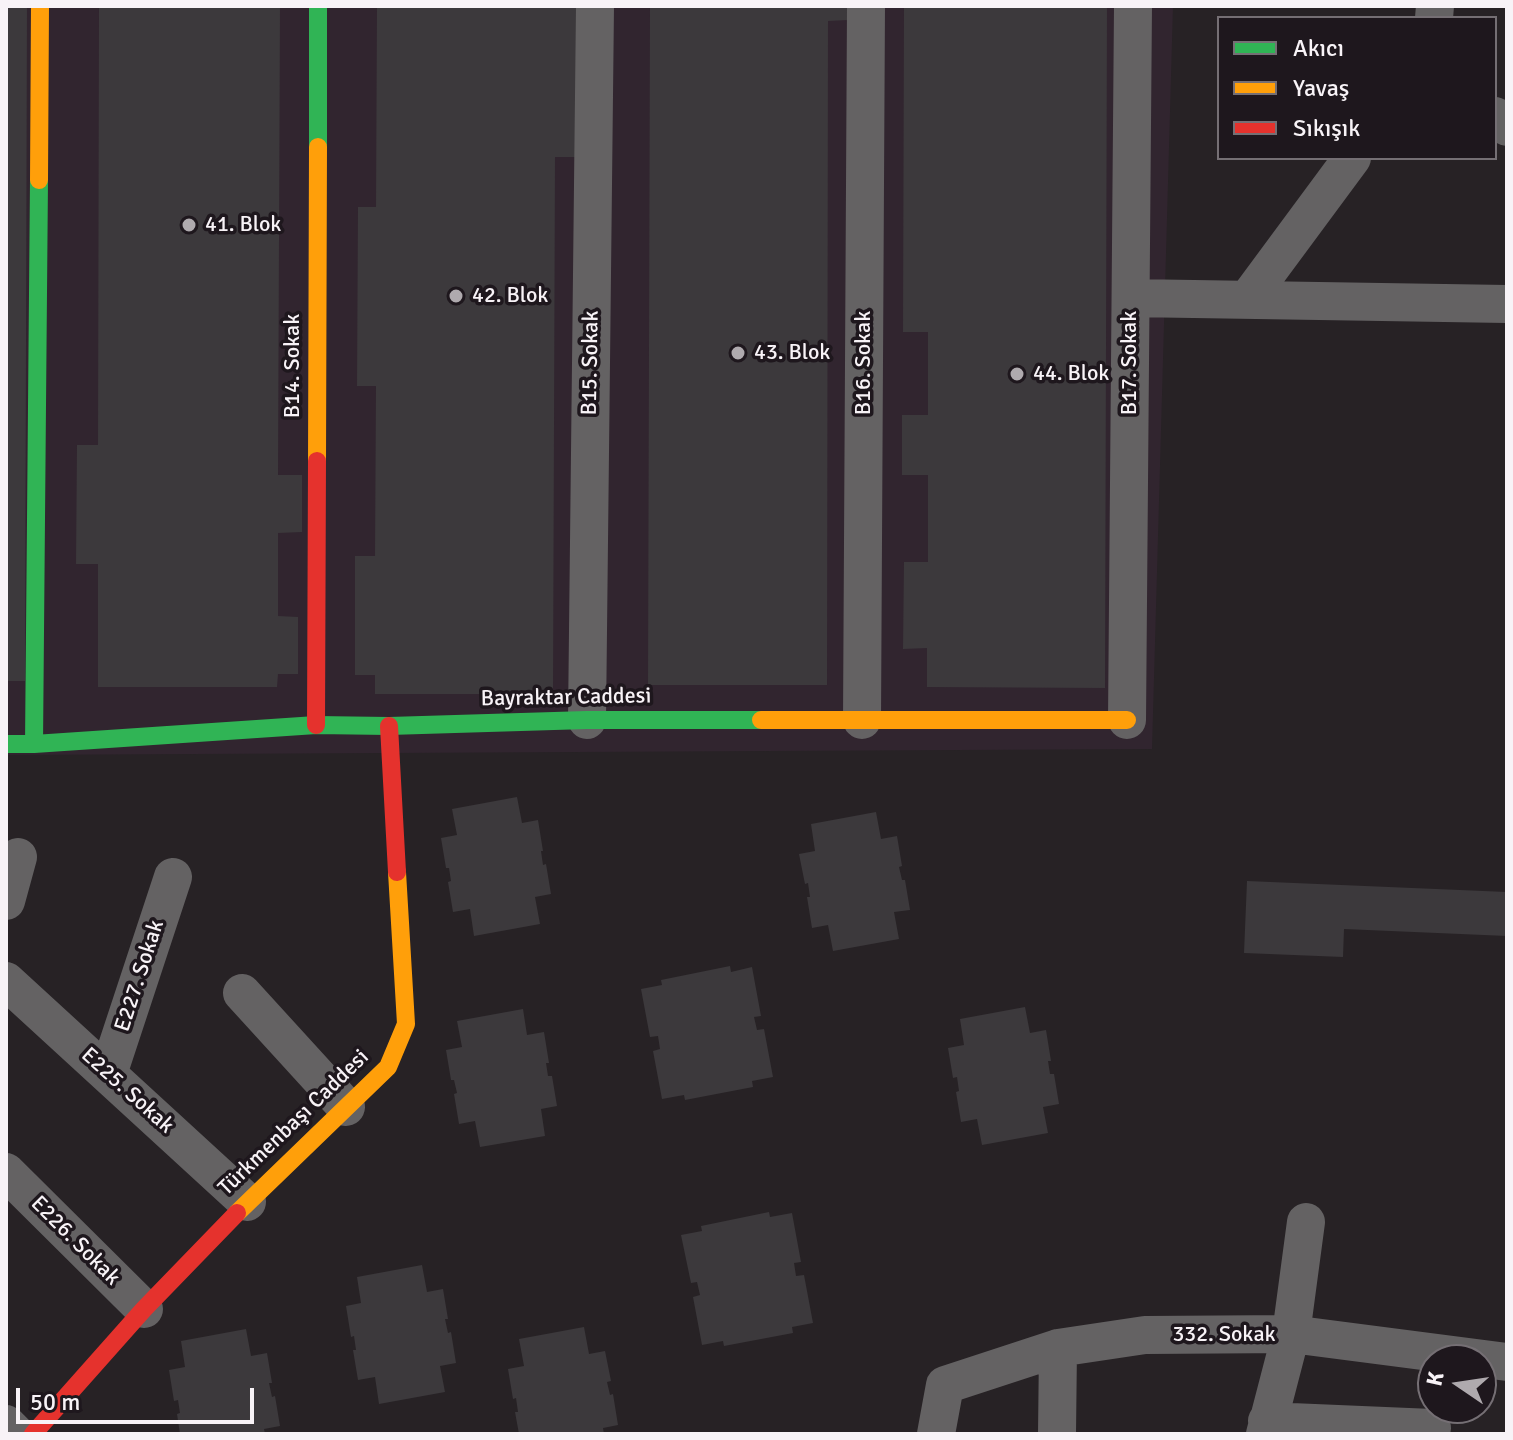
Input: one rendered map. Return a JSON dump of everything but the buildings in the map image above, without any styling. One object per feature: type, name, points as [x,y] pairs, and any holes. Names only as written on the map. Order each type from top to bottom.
[{"type":"main road","points":[[34,744],[40,6]]},
{"type":"main road","name":"B14. Sokak","points":[[316,725],[318,6]]},
{"type":"main road","name":"Bayraktar Caddesi","points":[[6,744],[316,725],[587,720],[1127,720]]},
{"type":"main road","name":"Türkmenbaşı Caddesi","points":[[33,1434],[144,1309],[247,1202],[388,1067],[406,1024],[389,726]]},
{"type":"street","name":"B15. Sokak","points":[[587,720],[595,6]]},
{"type":"street","name":"B16. Sokak","points":[[862,720],[866,6]]},
{"type":"street","name":"B17. Sokak","points":[[1127,720],[1133,6]]},
{"type":"street","points":[[1247,300],[1351,160]]},
{"type":"street","points":[[1131,298],[1507,304]]},
{"type":"street","points":[[6,901],[18,857]]},
{"type":"street","name":"E227. Sokak","points":[[108,1074],[173,877]]},
{"type":"street","name":"E225. Sokak","points":[[6,981],[247,1202]]},
{"type":"street","points":[[242,993],[346,1107]]},
{"type":"street","name":"E226. Sokak","points":[[6,1172],[144,1309]]},
{"type":"street","points":[[1306,1222],[1291,1334],[1266,1427],[1432,1428]]},
{"type":"street","name":"332. Sokak","points":[[936,1434],[945,1385],[1058,1348],[1145,1335],[1291,1334],[1507,1362]]},
{"type":"street","points":[[1057,1434],[1058,1348]]},
{"type":"street","points":[[6,1424],[16,1434]]},
{"type":"shaded area","points":[[6,6],[1173,6],[1152,749],[6,755]]},
{"type":"traffic: fast","points":[[318,6],[318,147]]},
{"type":"traffic: fast","points":[[34,744],[39,180]]},
{"type":"traffic: fast","points":[[6,744],[316,725],[761,720]]},
{"type":"traffic: slow","points":[[39,180],[40,6]]},
{"type":"traffic: slow","points":[[317,461],[318,147]]},
{"type":"traffic: slow","points":[[761,720],[1127,720]]},
{"type":"traffic: slow","points":[[237,1213],[388,1067],[406,1024],[397,872]]},
{"type":"traffic: jam","points":[[316,725],[317,461]]},
{"type":"traffic: jam","points":[[389,726],[397,872]]},
{"type":"traffic: jam","points":[[33,1434],[144,1309],[237,1213]]},
{"type":"place","name":"41. Blok","points":[[189,225]]},
{"type":"place","name":"42. Blok","points":[[456,296]]},
{"type":"place","name":"43. Blok","points":[[738,353]]},
{"type":"place","name":"44. Blok","points":[[1017,374]]}]
